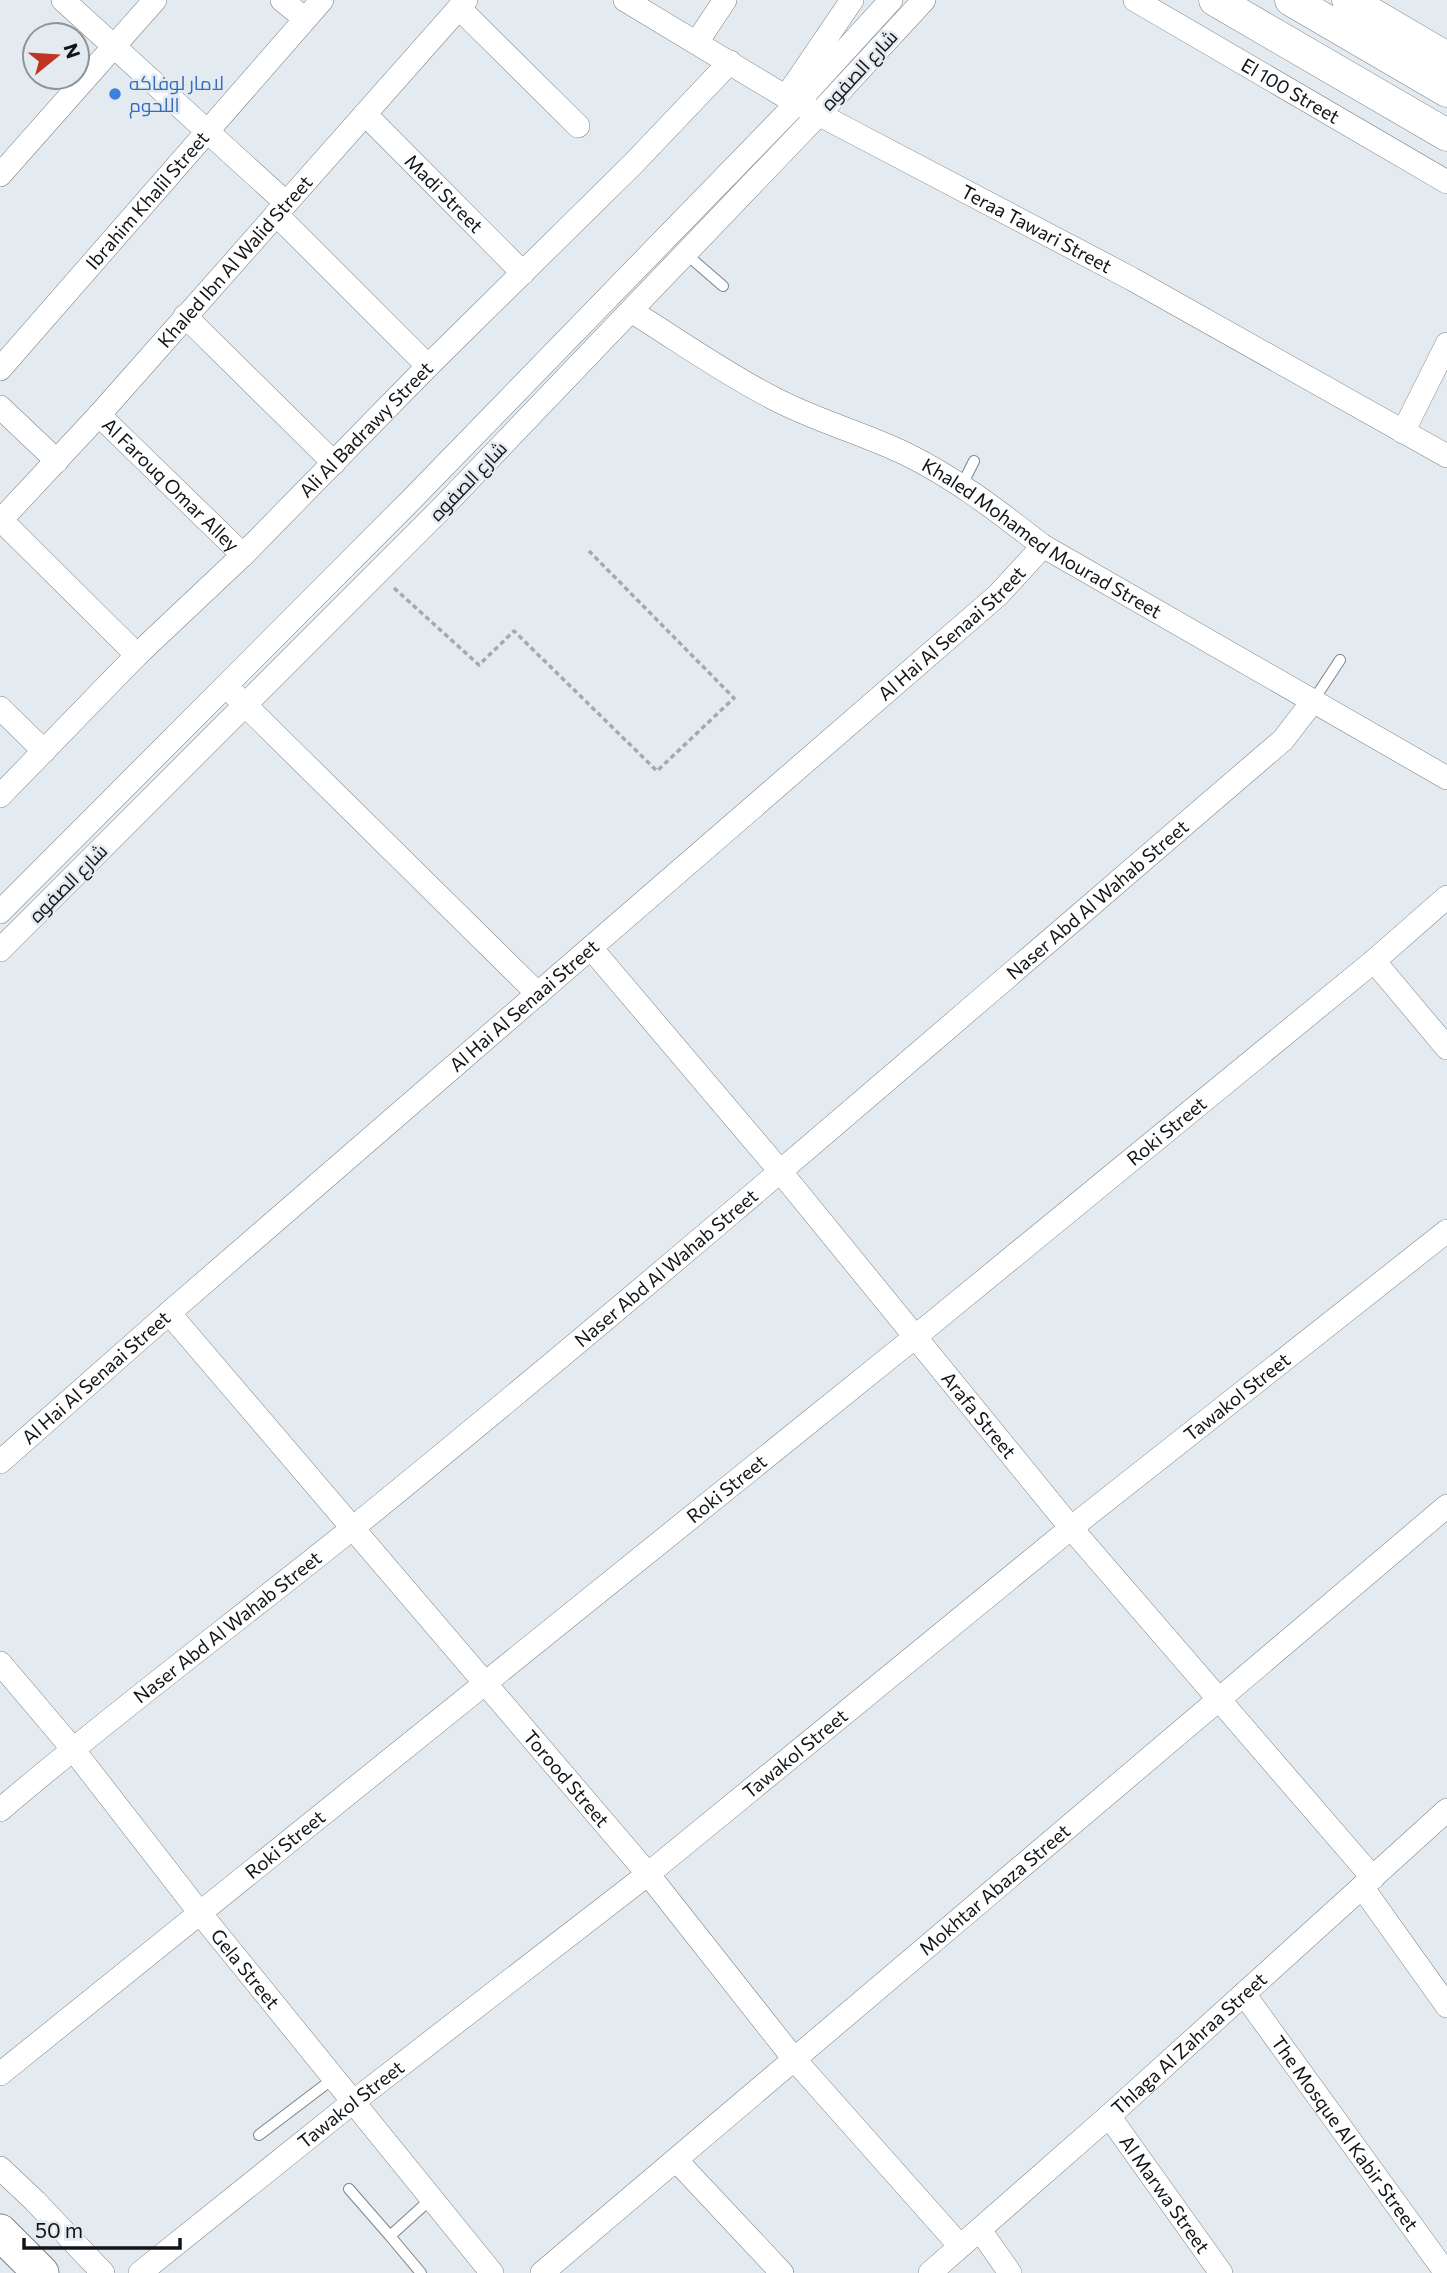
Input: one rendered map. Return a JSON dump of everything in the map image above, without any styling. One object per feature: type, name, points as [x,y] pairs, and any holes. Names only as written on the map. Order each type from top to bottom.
[{"type":"main road","points":[[1215,0],[1447,135]]},
{"type":"main road","points":[[1291,0],[1447,91]]},
{"type":"main road","points":[[1348,0],[1447,58]]},
{"type":"main road","points":[[0,2232],[41,2273]]},
{"type":"street","points":[[63,0],[208,132],[428,366]]},
{"type":"street","points":[[0,175],[155,0]]},
{"type":"street","points":[[282,0],[305,19]]},
{"type":"street","name":"Ibrahim Khalil Street","points":[[0,369],[321,0]]},
{"type":"street","name":"Teraa Tawari Street","points":[[625,0],[818,115],[1132,279],[1447,456]]},
{"type":"street","points":[[697,41],[725,0]]},
{"type":"street","name":"شارع الصفوه","points":[[0,912],[411,500],[792,100],[891,0]]},
{"type":"street","name":"شارع الصفوه","points":[[0,950],[377,572],[631,311],[924,0]]},
{"type":"street","name":"El 100 Street","points":[[1135,0],[1447,182]]},
{"type":"street","points":[[792,100],[844,3]]},
{"type":"street","points":[[463,4],[578,126]]},
{"type":"street","name":"Khaled Ibn Al Walid Street","points":[[1,520],[99,415],[463,4]]},
{"type":"street","name":"Ali Al Badrawy Street","points":[[0,796],[137,655],[243,555],[428,366],[633,164],[730,62]]},
{"type":"street","name":"Madi Street","points":[[365,114],[523,273]]},
{"type":"street","name":"Khaled Mohamed Mourad Street","points":[[631,311],[770,397],[807,415],[903,452],[962,485],[1043,547],[1447,778]]},
{"type":"street","points":[[185,316],[334,463]]},
{"type":"street","points":[[1404,432],[1447,344]]},
{"type":"street","points":[[0,407],[57,461]]},
{"type":"street","name":"Al Farouq Omar Alley","points":[[99,415],[243,555]]},
{"type":"street","points":[[1,520],[137,655]]},
{"type":"street","name":"Al Hai Al Senaai Street","points":[[0,1462],[998,595],[1043,547]]},
{"type":"street","points":[[225,685],[538,994]]},
{"type":"street","name":"Naser Abd Al Wahab Street","points":[[0,1810],[72,1748],[353,1527],[780,1171],[1283,740],[1313,701]]},
{"type":"street","points":[[0,708],[44,751]]},
{"type":"street","name":"Roki Street","points":[[0,2074],[915,1337],[1374,961],[1447,897]]},
{"type":"street","name":"Arafa Street","points":[[591,948],[780,1171],[1071,1528],[1219,1699],[1367,1882],[1447,2006]]},
{"type":"street","points":[[1374,961],[1447,1048]]},
{"type":"street","name":"Tawakol Street","points":[[141,2273],[353,2102],[648,1874],[1071,1528],[1447,1231]]},
{"type":"street","name":"Torood Street","points":[[169,1313],[487,1682],[648,1874],[794,2059],[960,2246]]},
{"type":"street","name":"Mokhtar Abaza Street","points":[[542,2273],[1447,1506]]},
{"type":"street","name":"Gela Street","points":[[0,1663],[72,1748],[200,1913],[492,2273]]},
{"type":"street","name":"Thlaga Al Zahraa Street","points":[[930,2273],[1109,2116],[1447,1810]]},
{"type":"street","name":"The Mosque Al Kabir Street","points":[[1244,1994],[1446,2273]]},
{"type":"street","name":"Al Marwa Street","points":[[1109,2116],[1221,2273]]},
{"type":"street","points":[[676,2160],[782,2273]]},
{"type":"street","points":[[0,2168],[103,2273]]},
{"type":"street","points":[[980,2230],[1010,2273]]},
{"type":"lane","points":[[686,254],[723,286]]},
{"type":"lane","points":[[962,485],[974,461]]},
{"type":"lane","points":[[1313,701],[1340,660]]},
{"type":"lane","points":[[259,2135],[334,2078]]},
{"type":"lane","points":[[349,2189],[421,2273]]},
{"type":"lane","points":[[390,2236],[432,2198]]},
{"type":"path","points":[[377,572],[478,665],[514,631],[657,771],[734,698],[589,551]]},
{"type":"place","name":"لامار لوفاكه اللحوم","points":[[115,94]]}]
